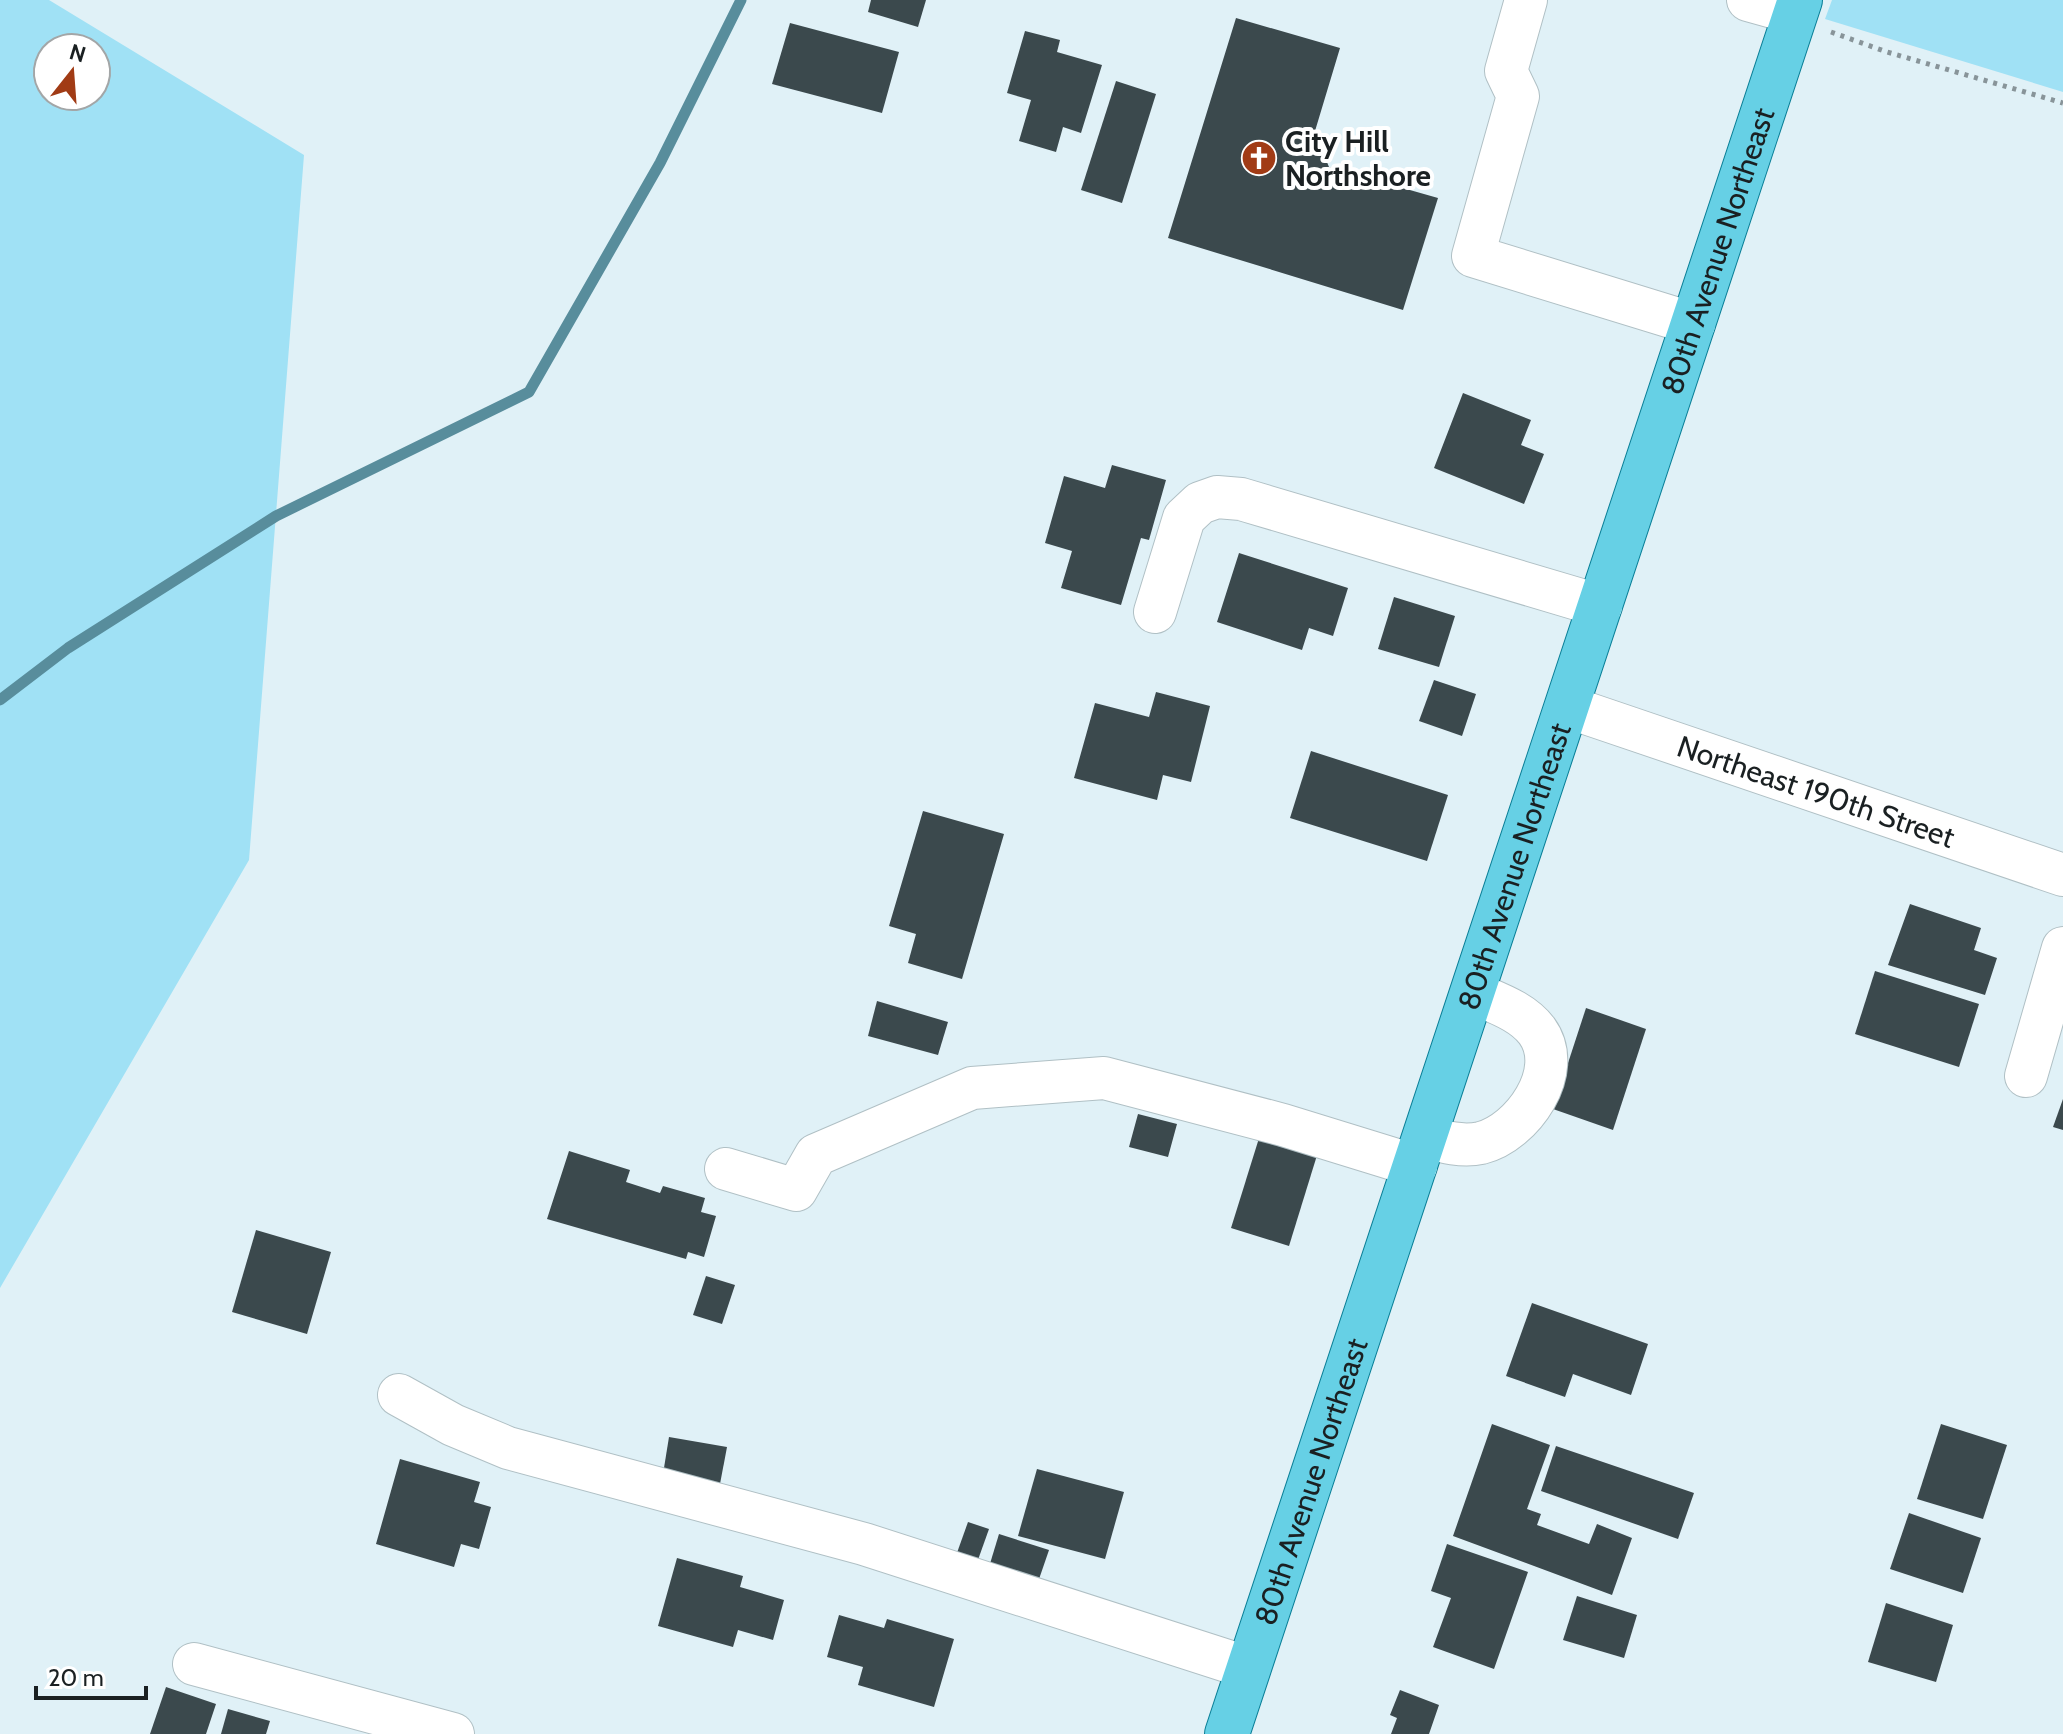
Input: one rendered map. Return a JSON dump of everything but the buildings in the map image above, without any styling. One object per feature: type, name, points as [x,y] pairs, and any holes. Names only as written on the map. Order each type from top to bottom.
[{"type":"main road","name":"80th Avenue Northeast","points":[[1227,1734],[1798,7]]},
{"type":"street","points":[[1526,0],[1506,71],[1518,96],[1473,256],[1694,324]]},
{"type":"street","points":[[1748,0],[1798,7]]},
{"type":"street","points":[[1155,612],[1184,518],[1200,503],[1217,497],[1241,499],[1601,606]]},
{"type":"street","name":"Northeast 190th Street","points":[[1568,707],[2063,875]]},
{"type":"street","points":[[2026,1076],[2063,948]]},
{"type":"street","points":[[726,1169],[796,1190],[816,1155],[972,1088],[1104,1078],[1283,1125],[1421,1151],[1494,1138],[1518,1122],[1527,1111],[1542,1079],[1546,1054],[1537,1031],[1518,1013],[1474,993]]},
{"type":"street","points":[[399,1395],[453,1425],[508,1448],[864,1544],[1249,1668]]},
{"type":"street","points":[[194,1664],[453,1734]]},
{"type":"path","points":[[1798,7],[1843,38],[2063,103]]},
{"type":"shaded area","points":[[0,0],[49,0],[102,32],[32,32],[32,112],[112,112],[112,38],[304,155],[249,860],[0,1288]]},
{"type":"shaded area","points":[[1832,0],[2063,0],[2063,92],[1825,19]]},
{"type":"waterway","points":[[0,700],[68,648],[276,516],[529,392],[660,163],[741,0]]},
{"type":"place","name":"City Hill Northshore","points":[[1259,158]]}]
